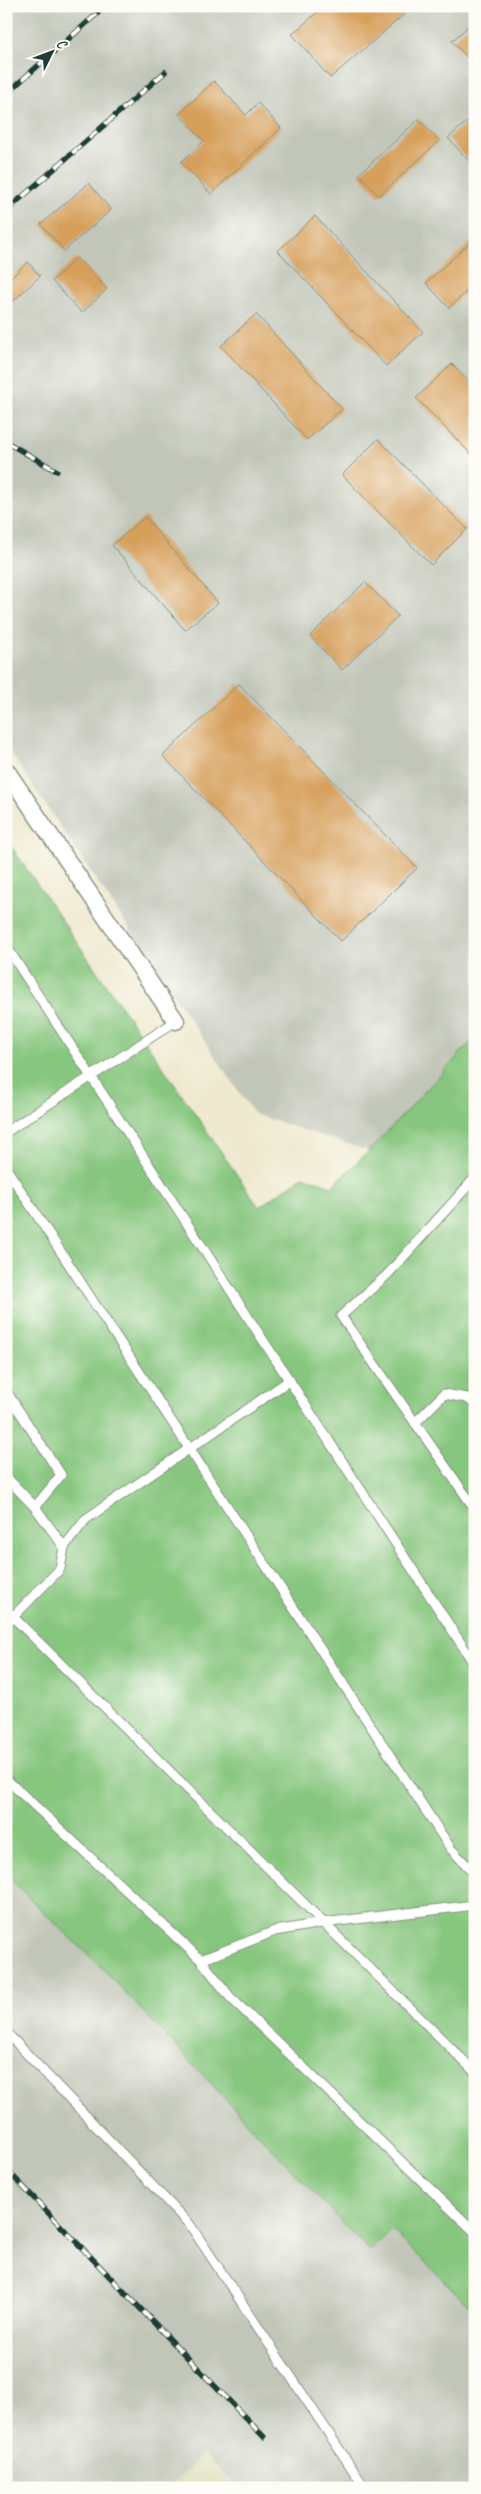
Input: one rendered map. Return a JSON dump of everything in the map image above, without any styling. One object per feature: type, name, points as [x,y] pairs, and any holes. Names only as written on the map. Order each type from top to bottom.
[{"type":"street","points":[[6,770],[176,1022]]},
{"type":"lane","points":[[6,946],[475,1665]]},
{"type":"lane","points":[[6,1132],[176,1022]]},
{"type":"lane","points":[[6,1168],[451,1850],[475,1874]]},
{"type":"lane","points":[[475,1178],[387,1275],[341,1316],[475,1509]]},
{"type":"lane","points":[[290,1380],[86,1519],[64,1547],[60,1569],[8,1617],[475,2072]]},
{"type":"lane","points":[[6,1391],[61,1474],[35,1506]]},
{"type":"lane","points":[[415,1423],[444,1394],[467,1398],[475,1404]]},
{"type":"lane","points":[[6,1477],[35,1506],[64,1547]]},
{"type":"lane","points":[[6,1779],[201,1960],[230,1997],[475,2232]]},
{"type":"lane","points":[[201,1960],[275,1931],[322,1923],[475,1905]]},
{"type":"lane","points":[[6,2032],[190,2225],[365,2488]]},
{"type":"shaded area","points":[[6,6],[475,6],[475,1038],[369,1151],[254,1114],[6,746]]},
{"type":"shaded area","points":[[6,1875],[103,1969],[370,2251],[392,2230],[475,2311],[475,2488],[238,2488],[203,2454],[172,2485],[175,2488],[6,2488]]},
{"type":"shaded area","points":[[203,2454],[238,2488],[175,2488],[172,2485]]},
{"type":"green space","points":[[6,839],[259,1207],[303,1176],[332,1186],[369,1151],[475,1038],[475,2311],[392,2230],[369,2251],[103,1969],[6,1875]]},
{"type":"building","points":[[325,6],[414,6],[330,78],[292,34]]},
{"type":"building","points":[[475,20],[475,66],[452,41]]},
{"type":"building","points":[[214,81],[246,115],[258,103],[281,128],[211,194],[181,162],[204,141],[179,114]]},
{"type":"building","points":[[475,115],[475,168],[448,138]]},
{"type":"building","points":[[419,119],[439,141],[379,196],[359,174]]},
{"type":"building","points":[[89,183],[111,210],[64,251],[41,224]]},
{"type":"building","points":[[315,216],[423,332],[386,366],[278,251]]},
{"type":"building","points":[[475,238],[475,284],[449,308],[426,283]]},
{"type":"building","points":[[77,258],[107,289],[82,313],[52,281]]},
{"type":"building","points":[[28,262],[40,276],[6,308],[6,282]]},
{"type":"building","points":[[256,314],[342,409],[307,440],[221,346]]},
{"type":"building","points":[[452,364],[475,388],[475,458],[416,398]]},
{"type":"building","points":[[378,439],[467,529],[431,565],[342,475]]},
{"type":"building","points":[[145,517],[218,603],[185,630],[112,545]]},
{"type":"building","points":[[365,582],[398,616],[342,670],[310,636]]},
{"type":"building","points":[[239,684],[417,868],[341,941],[163,756]]},
{"type":"railway","points":[[6,94],[98,13]]},
{"type":"railway","points":[[6,211],[165,72]]},
{"type":"railway","points":[[6,442],[57,471]]},
{"type":"railway","points":[[6,2169],[264,2437]]}]
